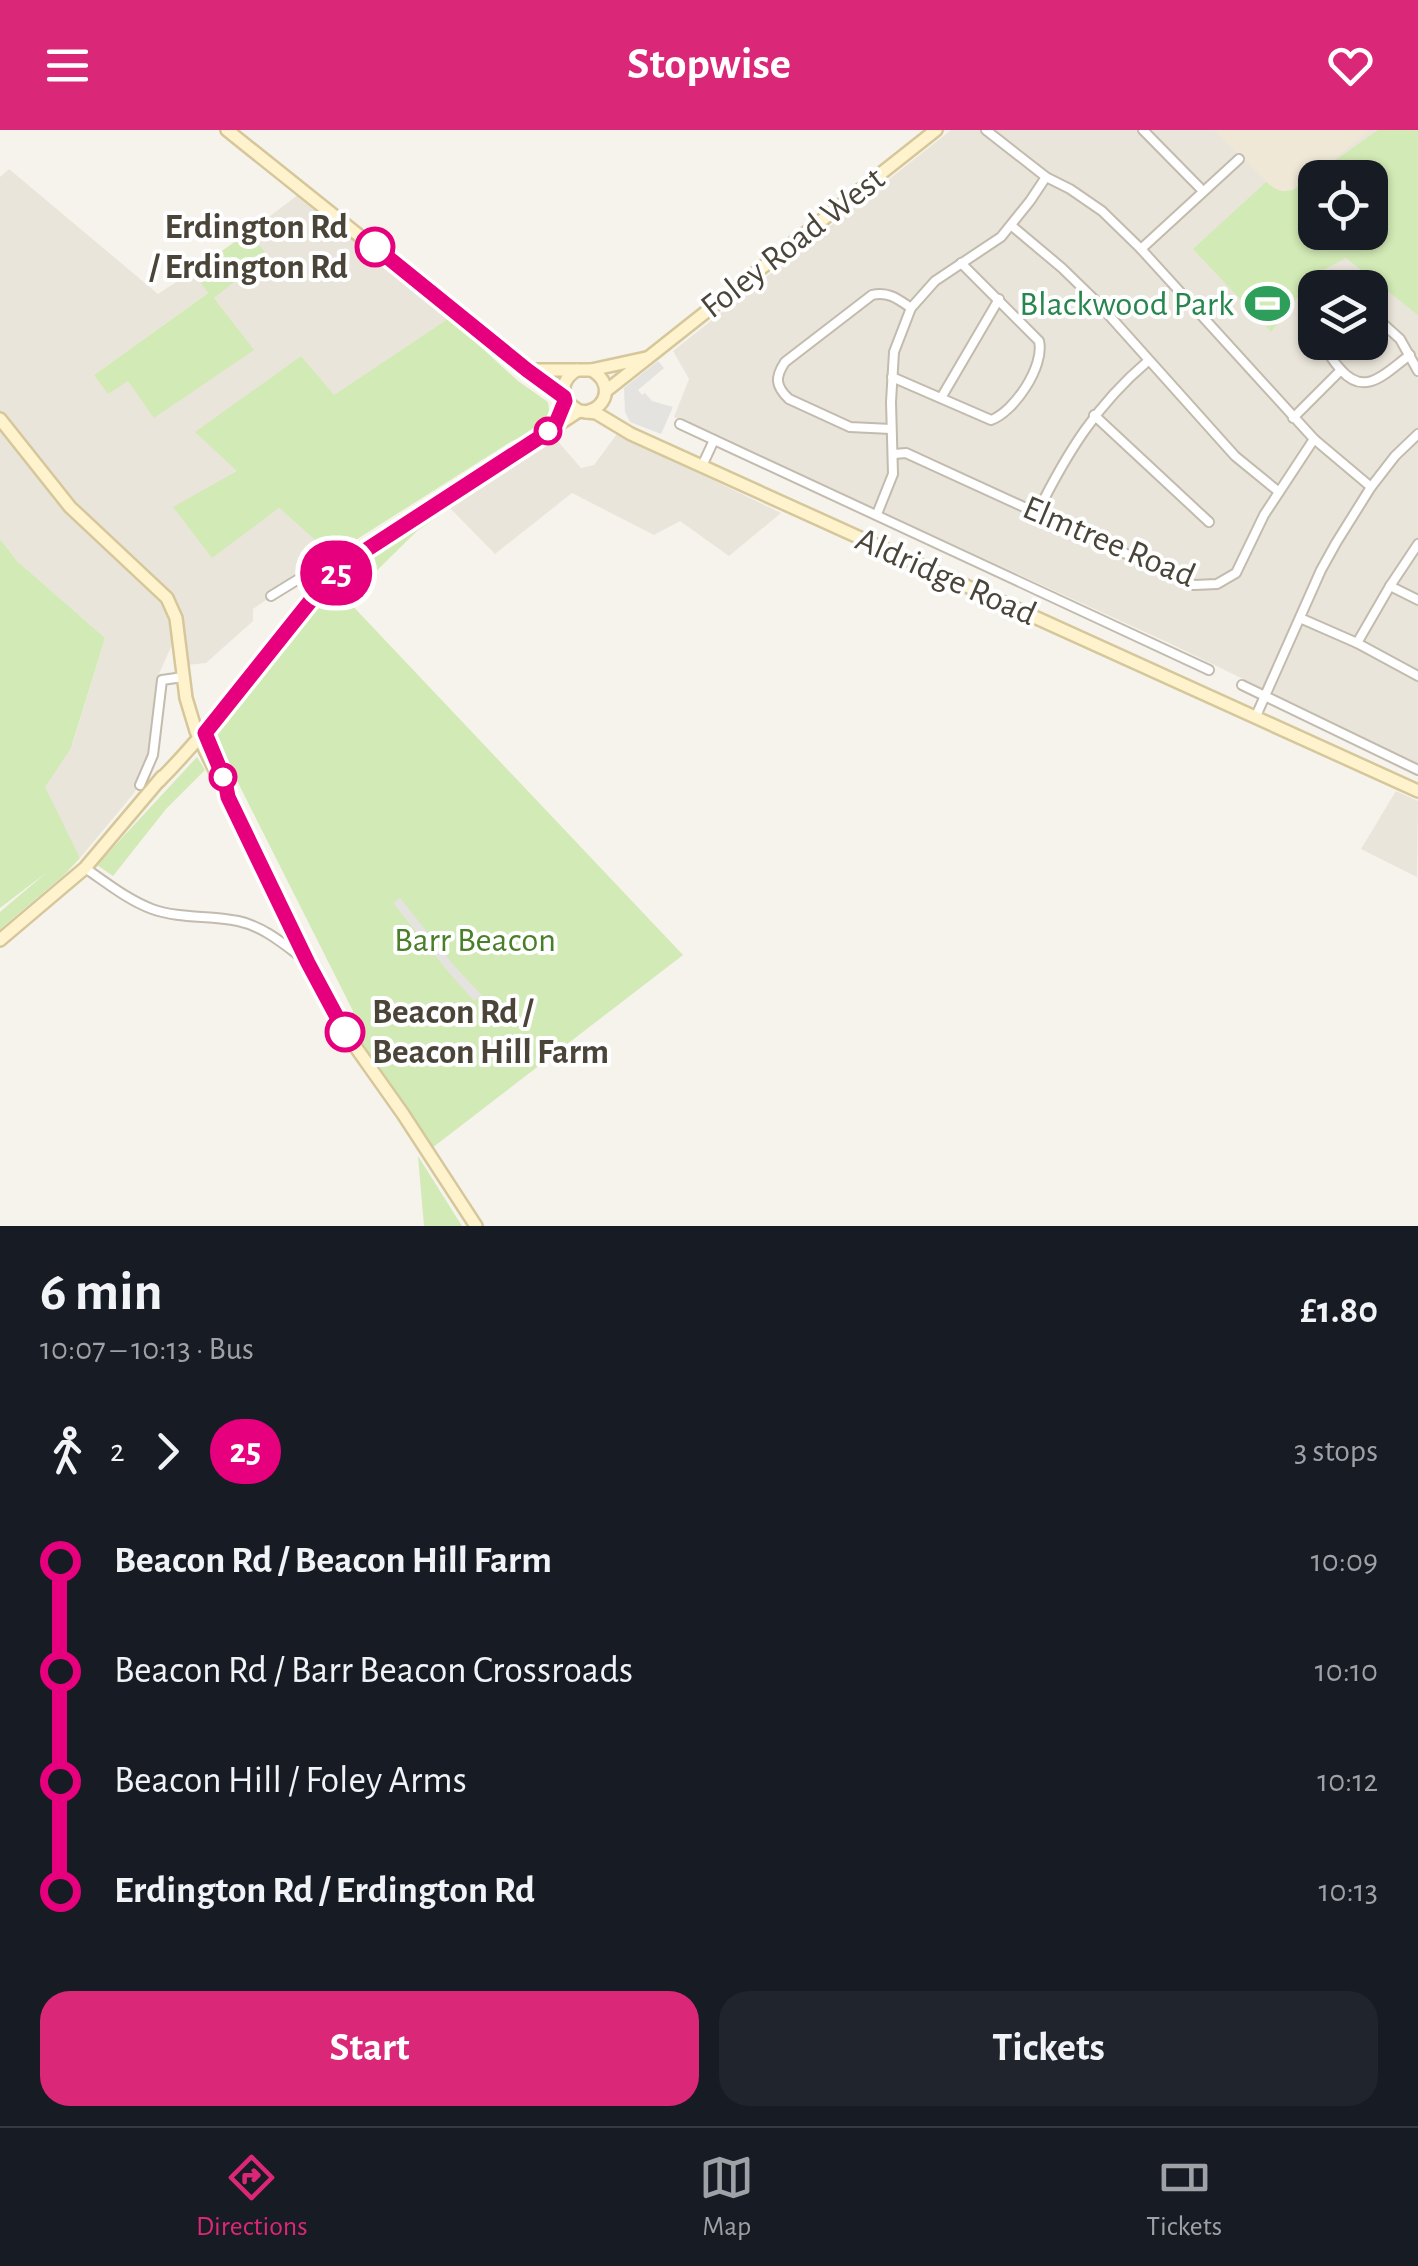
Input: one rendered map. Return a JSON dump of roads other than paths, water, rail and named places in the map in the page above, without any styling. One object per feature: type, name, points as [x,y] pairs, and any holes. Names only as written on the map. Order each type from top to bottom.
[{"type":"main road","points":[[227,130],[582,411]]},
{"type":"main road","name":"Foley Road West","points":[[605,395],[936,130]]},
{"type":"main road","name":"Foley Road West","points":[[527,370],[584,370],[651,356]]},
{"type":"main road","points":[[554,428],[564,399],[565,381],[584,370],[604,380],[614,423]]},
{"type":"main road","points":[[0,940],[85,868],[346,563],[554,428],[582,411],[595,409],[605,395]]},
{"type":"main road","name":"Aldridge Road","points":[[582,411],[596,413],[631,434],[1418,792]]},
{"type":"main road","points":[[0,419],[70,507],[167,598],[176,618],[186,698],[228,797],[308,963],[361,1057],[476,1226]]},
{"type":"street","points":[[986,130],[1046,177],[1102,211],[1314,440],[1371,487]]},
{"type":"street","points":[[1143,130],[1202,192]]},
{"type":"street","points":[[1140,249],[1239,159]]},
{"type":"street","points":[[877,514],[893,474],[894,352],[911,308],[935,282],[987,248],[1012,226],[1046,177]]},
{"type":"street","points":[[1012,226],[1074,280],[1234,456],[1279,492]]},
{"type":"street","points":[[892,376],[990,420],[1012,408],[1040,360],[1039,342],[961,263]]},
{"type":"street","points":[[891,429],[850,427],[788,399],[780,391],[778,373],[785,362],[872,294],[881,292],[911,308]]},
{"type":"street","points":[[942,398],[999,299]]},
{"type":"street","points":[[1388,328],[1400,339],[1418,371]]},
{"type":"street","points":[[1333,360],[1360,384],[1372,382],[1410,355]]},
{"type":"street","points":[[1037,512],[1094,415],[1148,361]]},
{"type":"street","points":[[1293,418],[1341,370]]},
{"type":"street","points":[[1094,415],[1197,515],[1209,522]]},
{"type":"street","name":"Aldridge Road","points":[[680,424],[1204,668],[1191,688]]},
{"type":"street","points":[[1256,716],[1321,570],[1371,487],[1418,434]]},
{"type":"street","points":[[702,466],[714,440]]},
{"type":"street","name":"Elmtree Road","points":[[894,454],[906,452],[1194,585],[1206,585],[1225,581],[1236,573],[1264,515],[1314,440]]},
{"type":"street","points":[[1357,643],[1418,544]]},
{"type":"street","points":[[271,596],[330,558],[346,563]]},
{"type":"street","points":[[1390,586],[1418,600]]},
{"type":"street","points":[[1300,618],[1418,676]]},
{"type":"street","points":[[140,785],[153,755],[162,680],[183,677]]},
{"type":"street","points":[[1242,685],[1418,770]]},
{"type":"street","points":[[85,868],[150,908],[252,926],[278,939],[308,963]]},
{"type":"place","name":"Erdington Rd / Erdington Rd","points":[[375,247]]},
{"type":"place","name":"Blackwood Park","points":[[1267,304]]},
{"type":"place","name":"Beacon Rd / Beacon Hill Farm","points":[[345,1032]]},
{"type":"park label","name":"Barr Beacon","points":[[475,940]]}]
